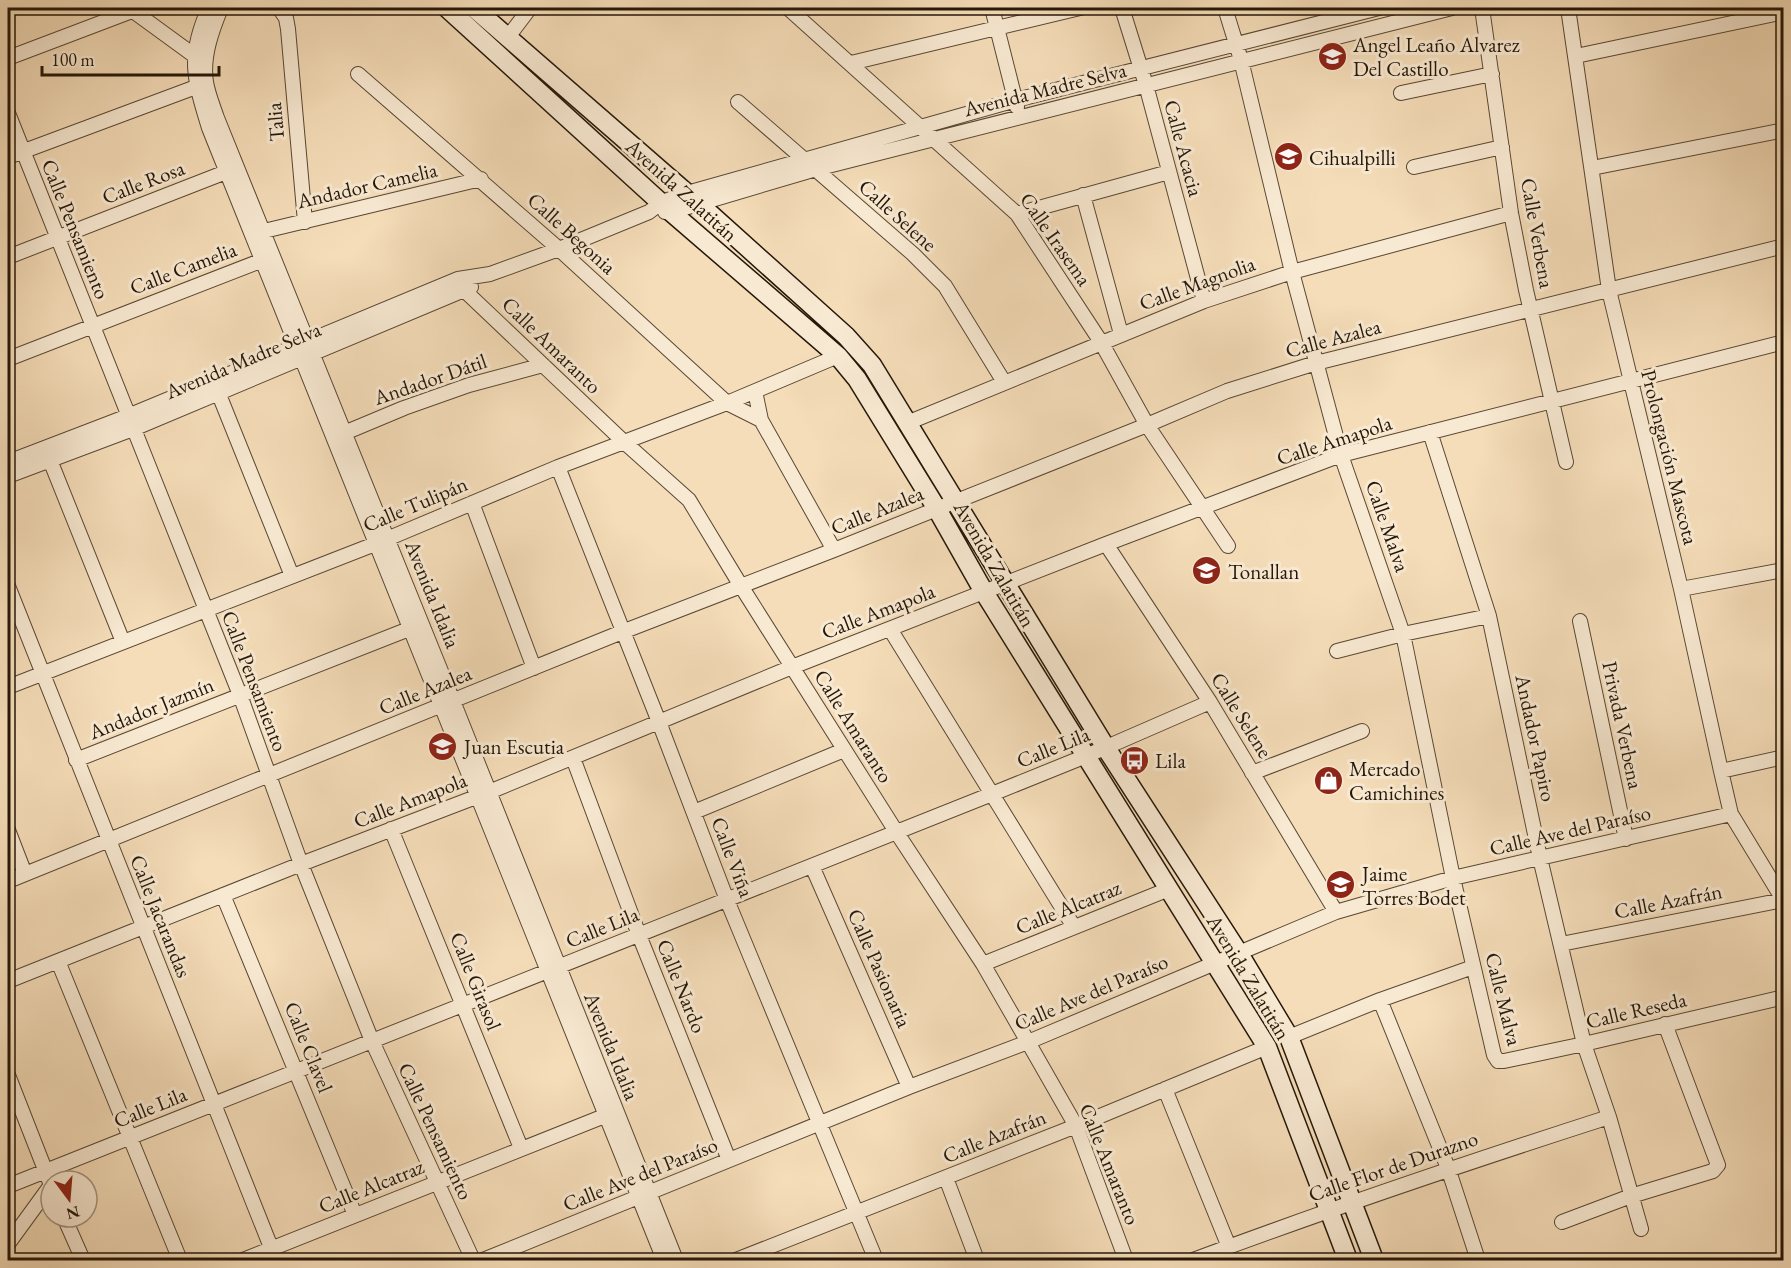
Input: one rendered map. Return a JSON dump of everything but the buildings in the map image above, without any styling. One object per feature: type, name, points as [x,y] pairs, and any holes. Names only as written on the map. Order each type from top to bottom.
[{"type":"street","name":"Avenida Idalia","points":[[209,8],[196,40],[209,128],[226,172],[267,258],[484,794],[643,1195],[664,1260]]},
{"type":"street","name":"Avenida Idalia","points":[[200,59],[221,8]]},
{"type":"street","name":"Avenida Zalatitán","points":[[447,8],[661,209],[838,356],[857,379],[937,509],[984,592],[1267,1047],[1348,1260]]},
{"type":"street","name":"Avenida Zalatitán","points":[[474,8],[846,336],[872,365],[1106,748],[1238,952],[1289,1036],[1374,1260]]},
{"type":"street","points":[[507,37],[530,8]]},
{"type":"street","name":"Calle Irasema","points":[[789,8],[1017,214],[1101,342],[1147,425],[1228,546]]},
{"type":"street","points":[[992,8],[1020,117]]},
{"type":"street","points":[[851,63],[1080,8]]},
{"type":"street","name":"Calle Acacia","points":[[1122,8],[1146,85],[1203,301]]},
{"type":"street","name":"Calle Malva","points":[[1225,8],[1241,60],[1292,272],[1341,455],[1403,634],[1453,878],[1494,1055],[1498,1061]]},
{"type":"street","name":"Avenida Madre Selva","points":[[8,476],[51,460],[130,423],[461,285],[661,209],[803,159],[1016,100],[1379,8]]},
{"type":"street","name":"Avenida Madre Selva","points":[[692,198],[816,170],[1452,8]]},
{"type":"street","name":"Calle Verbena","points":[[1482,8],[1511,213],[1530,308],[1566,462]]},
{"type":"street","name":"Prolongación Mascota","points":[[1568,8],[1609,290],[1681,589],[1731,814],[1783,900]]},
{"type":"street","points":[[8,58],[131,9],[200,59]]},
{"type":"street","points":[[1576,56],[1784,12]]},
{"type":"street","name":"Talia","points":[[282,13],[288,28],[305,222]]},
{"type":"street","name":"Calle Begonia","points":[[358,74],[481,179],[727,402],[761,420]]},
{"type":"street","points":[[1401,93],[1492,74]]},
{"type":"street","name":"Avenida Idalia","points":[[201,85],[264,231],[267,258]]},
{"type":"street","points":[[8,157],[201,85]]},
{"type":"street","name":"Calle Selene","points":[[738,102],[913,254],[945,286],[1004,382]]},
{"type":"street","name":"Calle Pensamiento","points":[[8,113],[240,695],[301,864],[372,1041],[473,1260]]},
{"type":"street","points":[[1592,168],[1784,130]]},
{"type":"street","points":[[1414,167],[1502,147]]},
{"type":"street","name":"Calle Rosa","points":[[8,257],[226,172]]},
{"type":"street","points":[[1017,214],[1169,172]]},
{"type":"street","name":"Andador Camelia","points":[[264,231],[481,179]]},
{"type":"street","points":[[1083,195],[1121,334]]},
{"type":"street","name":"Calle Magnolia","points":[[907,423],[1203,301],[1292,272],[1511,213]]},
{"type":"street","name":"Calle Azalea","points":[[8,881],[622,632],[937,509],[1227,391],[1316,363],[1784,246]]},
{"type":"street","name":"Calle Camelia","points":[[8,359],[267,258]]},
{"type":"street","name":"Calle Amaranto","points":[[461,285],[623,441],[689,500],[844,750],[983,964],[1028,1042],[1076,1126],[1126,1260]]},
{"type":"street","name":"Calle Amapola","points":[[8,981],[484,794],[792,667],[1341,455],[1784,342]]},
{"type":"street","name":"Avenida Madre Selva","points":[[8,462],[218,392],[304,350]]},
{"type":"street","name":"Calle Tulipán","points":[[8,687],[204,608],[381,541],[558,467],[755,391],[838,356]]},
{"type":"street","name":"Andador Dátil","points":[[338,435],[469,385],[543,365]]},
{"type":"street","points":[[755,391],[761,420],[834,550]]},
{"type":"street","points":[[218,392],[292,576]]},
{"type":"street","name":"Andador Papiro","points":[[1430,432],[1489,616],[1540,858],[1584,1044],[1609,1117],[1641,1229]]},
{"type":"street","points":[[51,460],[123,642]]},
{"type":"street","name":"Calle Viña","points":[[558,467],[727,900],[876,1260]]},
{"type":"street","points":[[472,503],[534,668]]},
{"type":"street","name":"Avenida Idalia","points":[[381,541],[409,629],[447,704]]},
{"type":"street","name":"Calle Selene","points":[[1106,544],[1210,702],[1336,912]]},
{"type":"street","points":[[1681,589],[1784,570]]},
{"type":"street","name":"Calle Jacarandas","points":[[8,586],[274,1255]]},
{"type":"street","points":[[1337,651],[1489,616]]},
{"type":"street","name":"Privada Verbena","points":[[1580,621],[1626,839]]},
{"type":"street","name":"Andador Jazmín","points":[[76,760],[409,629]]},
{"type":"street","points":[[890,629],[1074,927]]},
{"type":"street","name":"Calle Lila","points":[[50,1169],[897,833],[1106,748],[1210,702]]},
{"type":"street","points":[[1252,773],[1362,730]]},
{"type":"street","points":[[693,812],[844,750]]},
{"type":"street","points":[[1721,771],[1784,757]]},
{"type":"street","name":"Calle Nardo","points":[[573,758],[639,935],[729,1160]]},
{"type":"street","name":"Calle Ave del Paraíso","points":[[483,1260],[909,1087],[1028,1042],[1336,912],[1453,878],[1731,814]]},
{"type":"street","name":"Calle Girasol","points":[[391,829],[521,1148]]},
{"type":"street","points":[[8,830],[25,874]]},
{"type":"street","name":"Calle Pasionaria","points":[[812,866],[909,1087]]},
{"type":"street","name":"Calle Alcatraz","points":[[983,964],[1169,889]]},
{"type":"street","name":"Calle Clavel","points":[[223,895],[355,1215]]},
{"type":"street","name":"Calle Azafrán","points":[[1562,944],[1783,900]]},
{"type":"street","points":[[58,961],[180,1260]]},
{"type":"street","points":[[1289,1036],[1473,967]]},
{"type":"street","name":"Calle Reseda","points":[[1498,1061],[1584,1044],[1784,997]]},
{"type":"street","points":[[1380,1000],[1448,1168],[1478,1260]]},
{"type":"street","points":[[1562,1222],[1631,1196],[1713,1171],[1718,1165],[1665,1024]]},
{"type":"street","name":"Calle Azafrán","points":[[736,1260],[771,1254],[857,1213],[1267,1047]]},
{"type":"street","points":[[8,1074],[44,1169]]},
{"type":"street","points":[[1165,1089],[1229,1247]]},
{"type":"street","name":"Calle Alcatraz","points":[[243,1260],[274,1255],[355,1215],[610,1113]]},
{"type":"street","name":"Calle Flor de Durazno","points":[[1193,1260],[1329,1209],[1448,1168],[1609,1117]]},
{"type":"street","name":"Calle Lila","points":[[8,1186],[39,1173]]},
{"type":"street","points":[[946,1178],[977,1260]]},
{"type":"street","name":"Avenida Idalia","points":[[643,1195],[676,1260]]},
{"type":"street","points":[[8,1244],[39,1201]]},
{"type":"street","points":[[69,1229],[83,1260]]},
{"type":"place","name":"Angel Leaño Alvarez Del Castillo","points":[[1332,56]]},
{"type":"place","name":"Cihualpilli","points":[[1288,157]]},
{"type":"place","name":"Tonallan","points":[[1207,571]]},
{"type":"place","name":"Juan Escutia","points":[[443,746]]},
{"type":"place","name":"Lila","points":[[1134,760]]},
{"type":"place","name":"Mercado Camichines","points":[[1328,780]]},
{"type":"place","name":"Jaime Torres Bodet","points":[[1341,885]]}]
